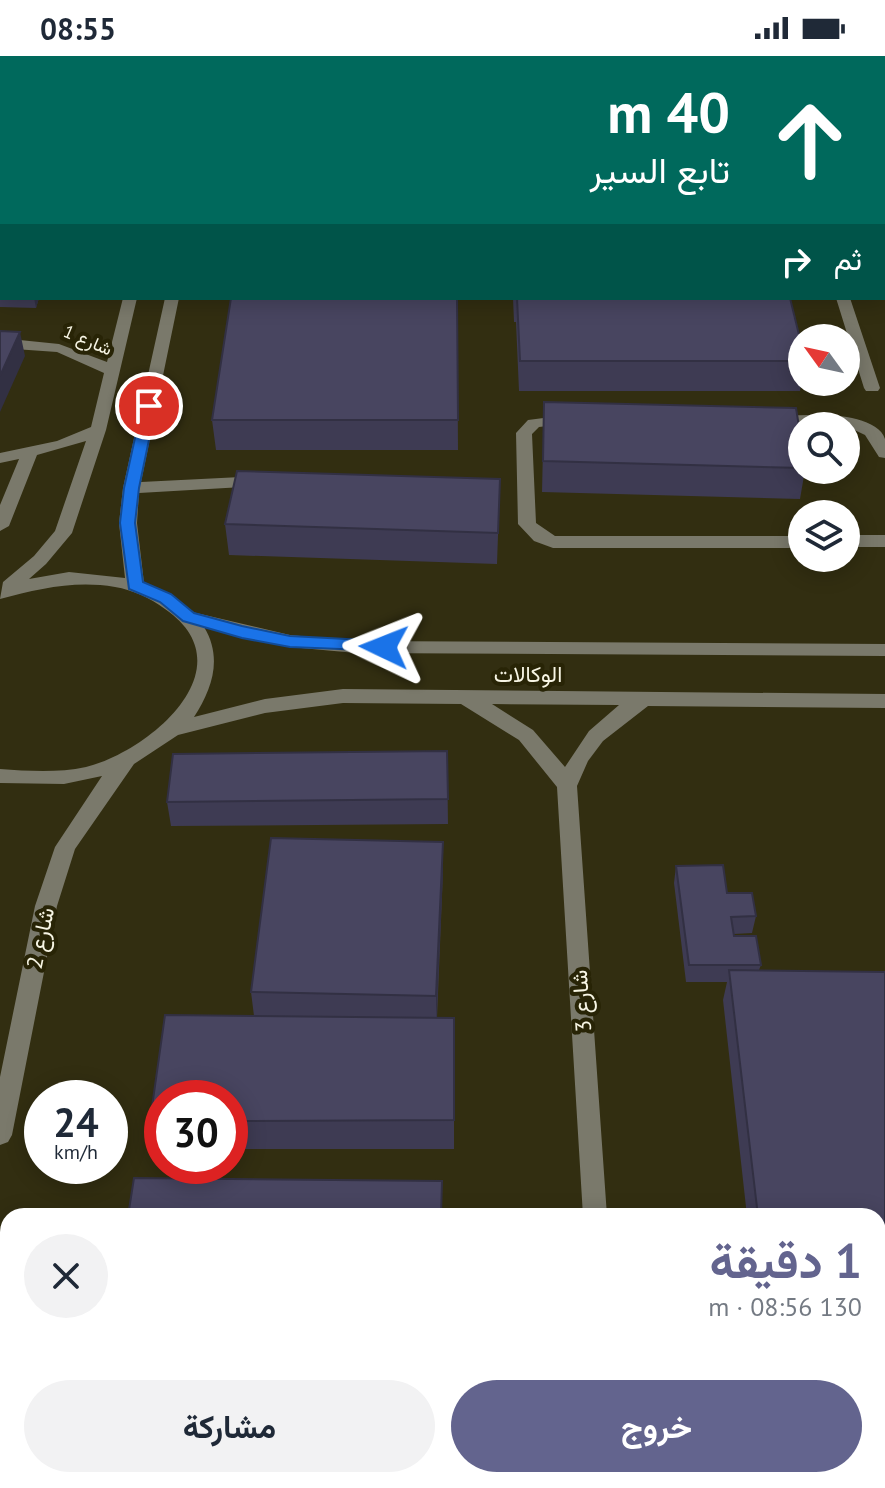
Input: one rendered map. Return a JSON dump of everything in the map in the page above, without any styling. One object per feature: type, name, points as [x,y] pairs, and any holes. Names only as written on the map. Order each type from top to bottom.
[{"type":"street","points":[[1,593],[40,560],[63,533],[98,430],[130,300]]},
{"type":"street","points":[[135,585],[128,523],[131,488],[172,300]]},
{"type":"street","points":[[844,300],[872,388]]},
{"type":"street","name":"شارع 1","points":[[0,343],[43,343],[68,349],[113,372]]},
{"type":"street","points":[[584,420],[553,419],[534,423],[524,433],[527,524],[540,537],[553,542],[788,542]]},
{"type":"street","points":[[757,420],[835,421],[856,425],[873,434],[885,453]]},
{"type":"street","points":[[0,458],[29,455],[98,430]]},
{"type":"street","points":[[0,526],[29,455]]},
{"type":"street","points":[[131,488],[272,480]]},
{"type":"street","points":[[860,542],[884,545]]},
{"type":"street","points":[[0,776],[42,779],[85,774],[126,760],[174,729],[196,700],[206,671],[203,642],[188,617],[166,598],[135,585],[104,579],[70,578],[35,582],[1,593]]},
{"type":"street","name":"الوكالات","points":[[188,617],[290,641],[356,647],[885,650]]},
{"type":"street","name":"الوكالات","points":[[174,729],[265,706],[343,696],[885,701]]},
{"type":"street","name":"شارع 3","points":[[461,698],[497,714],[527,734],[550,758],[567,786]]},
{"type":"street","name":"شارع 3","points":[[594,1208],[567,786],[577,760],[593,736],[616,715],[643,699]]},
{"type":"street","name":"شارع 2","points":[[0,1135],[46,906],[65,847],[126,760]]},
{"type":"building","points":[[231,300],[457,300],[458,420],[212,420]]},
{"type":"building","points":[[517,300],[790,300],[796,324],[788,324],[788,361],[520,361]]},
{"type":"building","points":[[0,331],[20,332],[0,376]]},
{"type":"building","points":[[544,402],[796,408],[797,412],[788,412],[788,468],[543,461]]},
{"type":"building","points":[[237,471],[500,479],[498,533],[225,524]]},
{"type":"building","points":[[447,751],[448,799],[167,802],[173,754]]},
{"type":"building","points":[[271,838],[443,842],[436,996],[251,992]]},
{"type":"building","points":[[723,865],[727,893],[752,893],[756,916],[731,917],[734,936],[756,936],[761,965],[689,965],[676,866]]},
{"type":"building","points":[[729,970],[885,972],[885,1208],[757,1208]]},
{"type":"building","points":[[165,1015],[454,1018],[454,1120],[248,1121],[248,1080],[156,1080]]},
{"type":"building","points":[[134,1178],[144,1178],[144,1184],[248,1184],[248,1179],[442,1181],[441,1208],[129,1208]]},
{"type":"route","points":[[149,406],[131,488],[128,523],[135,585],[166,598],[188,617],[242,632],[290,641],[384,647]]}]
